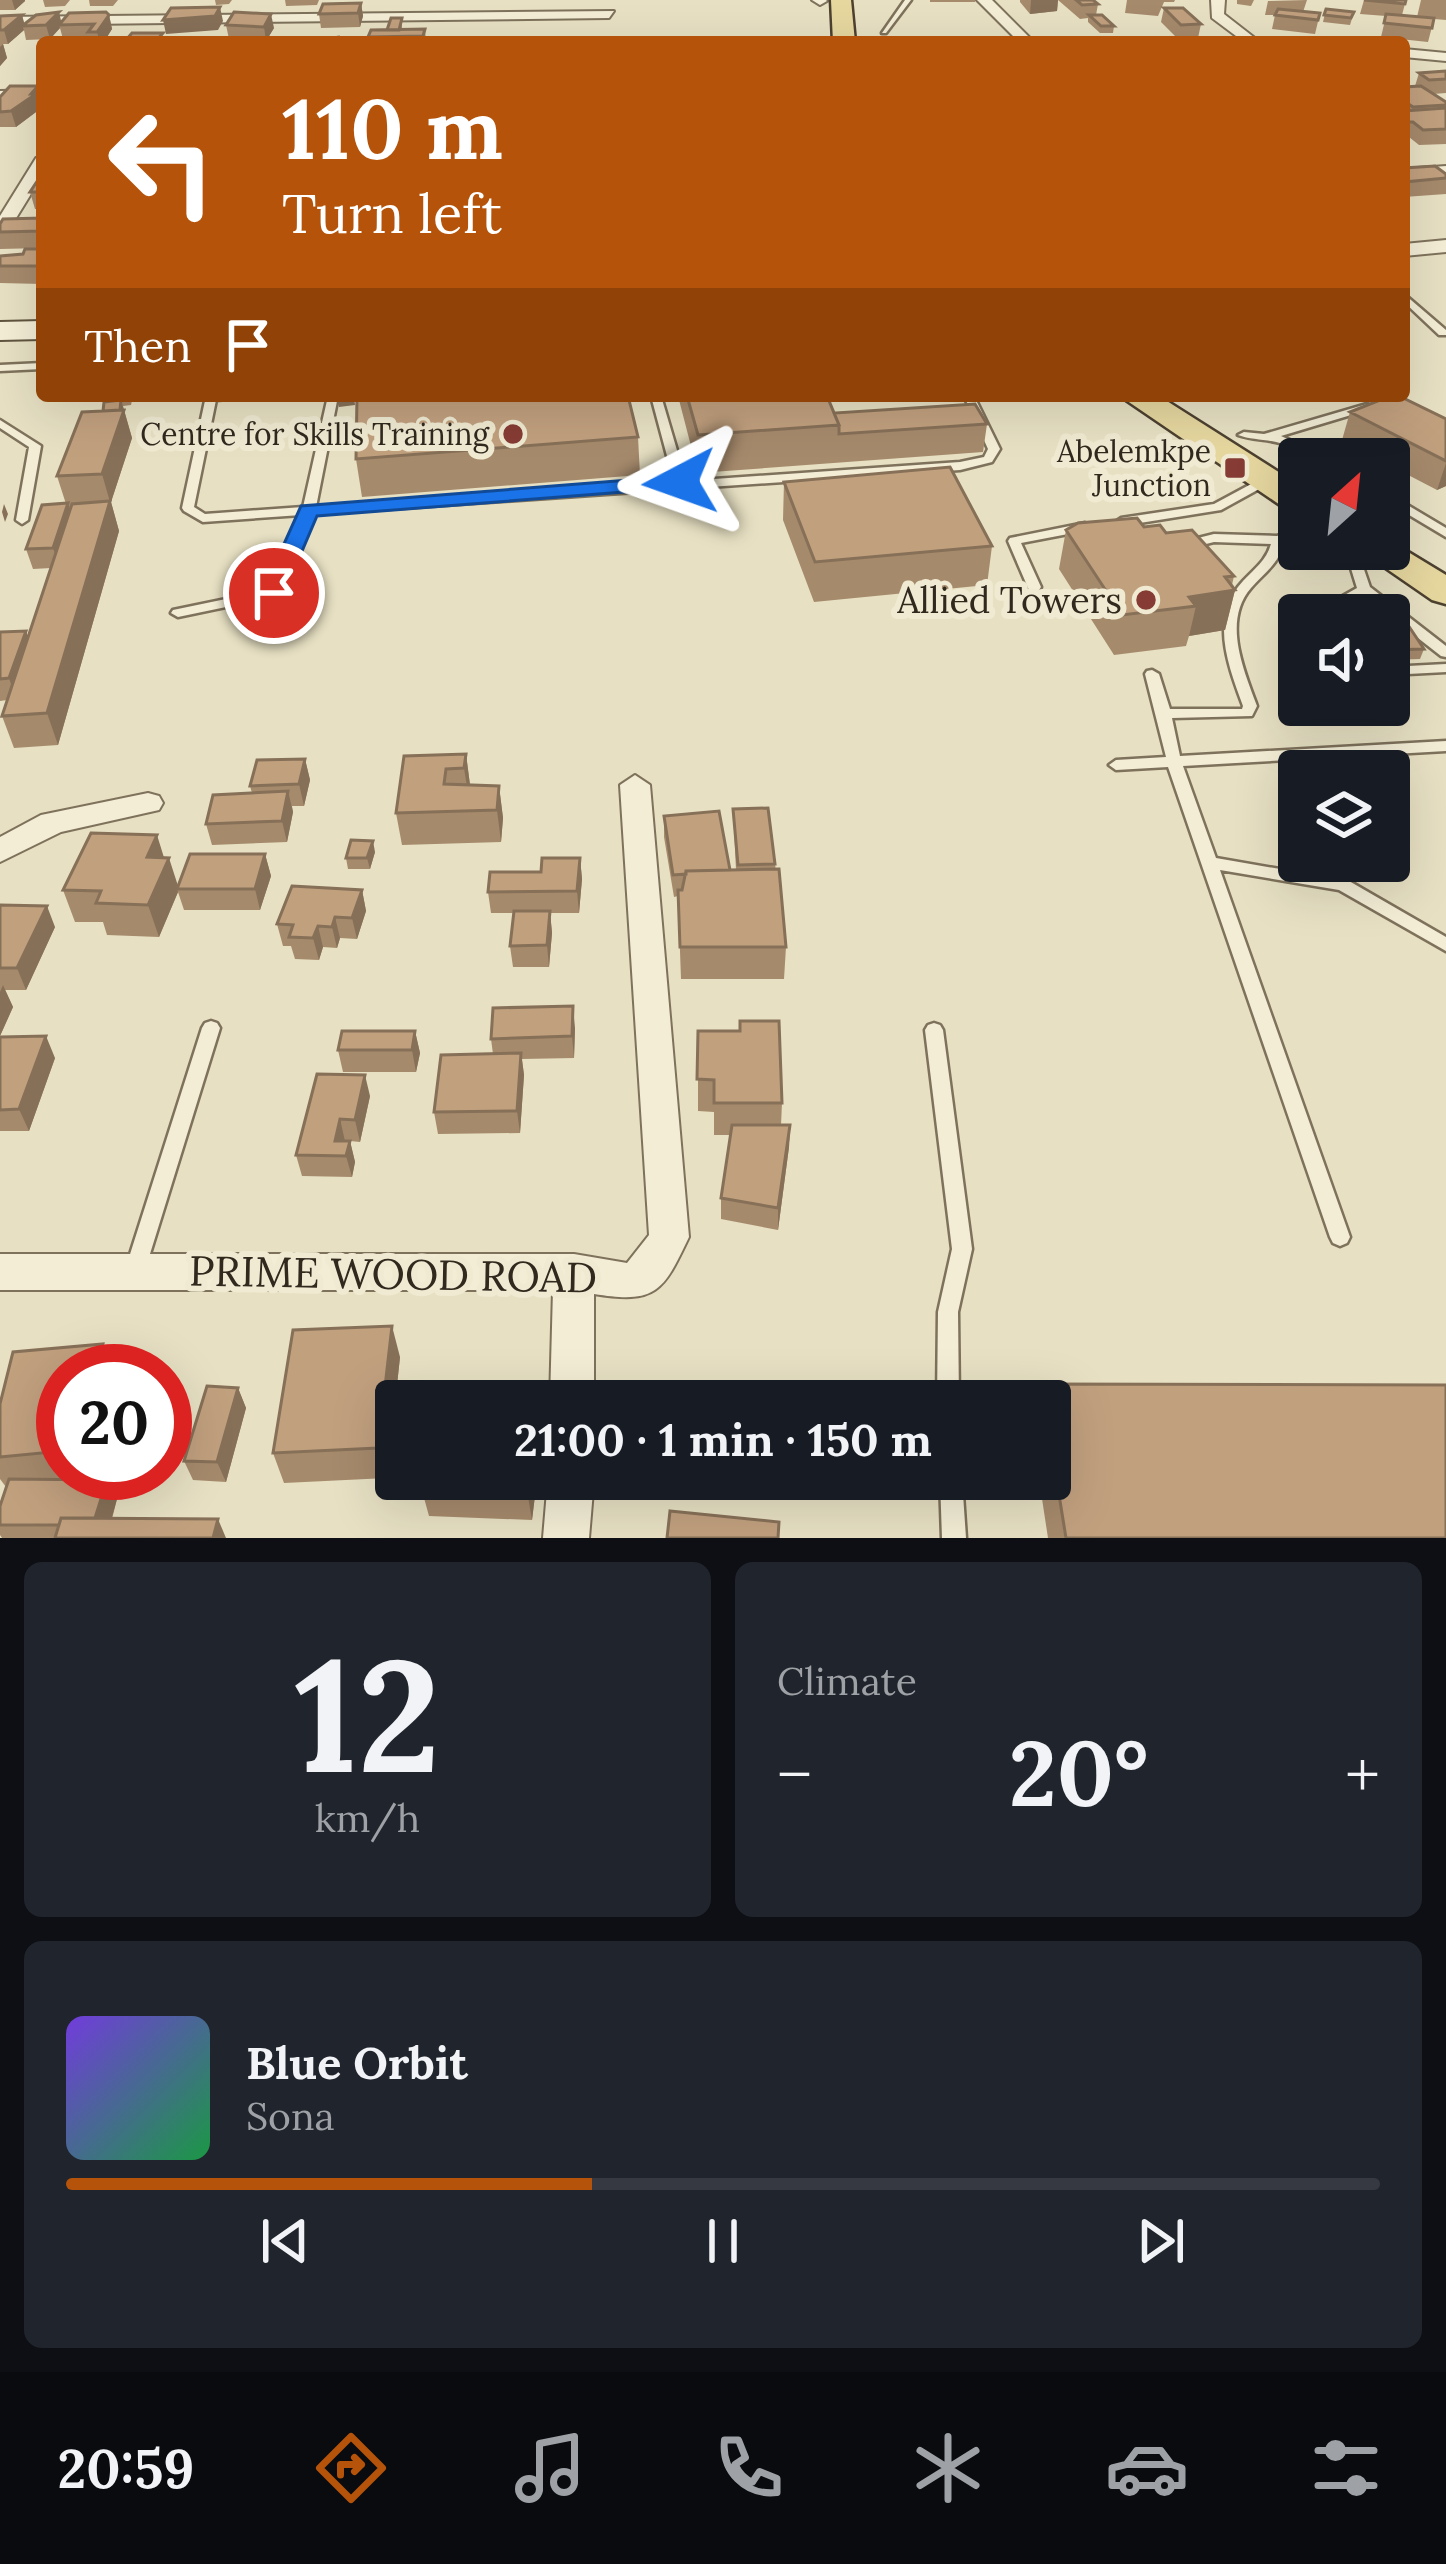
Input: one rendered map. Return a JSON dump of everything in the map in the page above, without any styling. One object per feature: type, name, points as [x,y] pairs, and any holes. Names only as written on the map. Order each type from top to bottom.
[{"type":"main road","points":[[841,0],[844,36]]},
{"type":"main road","points":[[863,0],[874,36]]},
{"type":"main road","points":[[1161,402],[1278,472]]},
{"type":"main road","points":[[1163,402],[1255,436],[1278,468]]},
{"type":"main road","points":[[1410,537],[1446,559]]},
{"type":"main road","points":[[1410,570],[1446,592]]},
{"type":"street","points":[[148,19],[163,0]]},
{"type":"street","points":[[374,16],[380,0]]},
{"type":"street","points":[[984,0],[1021,36]]},
{"type":"street","points":[[1219,0],[1217,15],[1245,36]]},
{"type":"street","points":[[0,21],[610,14]]},
{"type":"street","points":[[1410,54],[1446,57]]},
{"type":"street","points":[[0,96],[36,95]]},
{"type":"street","points":[[1413,173],[1446,170]]},
{"type":"street","points":[[9,224],[36,174]]},
{"type":"street","points":[[1410,249],[1446,246]]},
{"type":"street","points":[[0,331],[36,330]]},
{"type":"street","name":"PRIME WOOD ROAD","points":[[0,1272],[574,1272],[633,1282],[652,1268],[669,1237],[635,785]]},
{"type":"street","points":[[0,850],[52,823],[148,803]]},
{"type":"street","points":[[572,1380],[574,1272]]},
{"type":"street","points":[[566,1538],[569,1500]]},
{"type":"lane","points":[[875,36],[908,0]]},
{"type":"lane","points":[[1410,302],[1443,333]]},
{"type":"lane","points":[[1410,316],[1423,314]]},
{"type":"lane","points":[[0,368],[36,366]]},
{"type":"lane","points":[[210,402],[188,508],[203,518],[960,466],[988,460],[994,449],[972,402]]},
{"type":"lane","points":[[178,613],[274,593],[309,510],[332,402]]},
{"type":"lane","points":[[658,402],[680,482]]},
{"type":"lane","points":[[1255,436],[1384,402]]},
{"type":"lane","points":[[0,423],[35,446],[22,520]]},
{"type":"lane","points":[[1255,436],[1278,444]]},
{"type":"lane","points":[[1034,587],[1014,541],[1019,536],[1217,507],[1278,476]]},
{"type":"lane","points":[[1410,511],[1446,533]]},
{"type":"lane","points":[[1164,714],[1246,713],[1250,706],[1230,658],[1234,602],[1272,562],[1278,540],[1214,538],[1183,545],[1179,554],[1192,566]]},
{"type":"lane","points":[[1358,570],[1364,589],[1446,653]]},
{"type":"lane","points":[[1355,594],[1364,589]]},
{"type":"lane","points":[[1220,590],[1234,602]]},
{"type":"lane","points":[[1410,670],[1446,668]]},
{"type":"lane","points":[[1152,674],[1174,762],[1340,1237]]},
{"type":"lane","points":[[1116,765],[1446,746]]},
{"type":"lane","points":[[1209,862],[1343,885],[1446,945]]},
{"type":"lane","points":[[134,1270],[211,1028]]},
{"type":"lane","points":[[934,1030],[961,1214],[962,1249],[947,1312],[948,1380]]},
{"type":"lane","points":[[952,1500],[954,1538]]},
{"type":"building","points":[[361,3],[358,13],[319,14],[323,4]]},
{"type":"building","points":[[220,7],[215,16],[163,20],[171,8]]},
{"type":"building","points":[[1164,8],[1183,8],[1201,24],[1181,25]]},
{"type":"building","points":[[1278,9],[1320,13],[1318,20],[1275,15]]},
{"type":"building","points":[[1326,9],[1354,12],[1351,18],[1324,15]]},
{"type":"building","points":[[59,12],[46,25],[22,26],[36,15]]},
{"type":"building","points":[[234,12],[271,14],[264,27],[226,25]]},
{"type":"building","points":[[69,13],[109,15],[97,32],[88,32],[94,24],[59,25]]},
{"type":"building","points":[[1386,14],[1434,18],[1432,28],[1384,23]]},
{"type":"building","points":[[22,15],[4,30],[0,30],[0,16]]},
{"type":"building","points":[[1089,15],[1102,15],[1114,26],[1101,26]]},
{"type":"building","points":[[391,18],[402,18],[399,30],[387,30]]},
{"type":"building","points":[[425,29],[423,36],[368,36],[371,30]]},
{"type":"building","points":[[132,33],[163,33],[160,36],[129,36]]},
{"type":"building","points":[[1446,71],[1446,79],[1429,80],[1419,73]]},
{"type":"building","points":[[10,86],[36,86],[31,94],[36,94],[11,111],[0,112],[0,97]]},
{"type":"building","points":[[1421,86],[1446,105],[1413,107],[1410,87]]},
{"type":"building","points":[[1446,108],[1446,129],[1423,130],[1410,122],[1410,111]]},
{"type":"building","points":[[1435,166],[1446,178],[1410,181],[1410,168]]},
{"type":"building","points":[[36,218],[36,231],[0,232],[3,219]]},
{"type":"building","points":[[25,249],[36,249],[36,266],[0,266],[0,256],[23,254]]},
{"type":"building","points":[[1410,401],[1446,419],[1446,461],[1410,443],[1410,438],[1401,438],[1350,412],[1375,402]]},
{"type":"building","points":[[104,402],[121,402],[120,410],[103,411]]},
{"type":"building","points":[[357,402],[629,402],[638,437],[356,459]]},
{"type":"building","points":[[689,402],[829,402],[839,425],[698,435]]},
{"type":"building","points":[[975,404],[987,424],[839,434],[834,413]]},
{"type":"building","points":[[124,410],[102,474],[57,476],[82,412]]},
{"type":"building","points":[[950,467],[992,546],[815,562],[784,482]]},
{"type":"building","points":[[110,501],[47,713],[2,716],[72,504]]},
{"type":"building","points":[[68,503],[53,548],[26,549],[42,505]]},
{"type":"building","points":[[1137,518],[1144,527],[1160,525],[1166,533],[1192,530],[1234,576],[1225,577],[1235,590],[1189,597],[1196,606],[1122,615],[1066,530],[1078,523]]},
{"type":"building","points":[[1410,628],[1424,649],[1410,649]]},
{"type":"building","points":[[26,631],[9,678],[0,679],[0,632]]},
{"type":"building","points":[[466,754],[464,768],[446,769],[444,784],[499,786],[497,810],[396,813],[404,756]]},
{"type":"building","points":[[305,759],[299,784],[250,786],[257,760]]},
{"type":"building","points":[[288,791],[282,821],[206,824],[213,795]]},
{"type":"building","points":[[768,808],[775,864],[738,865],[733,809]]},
{"type":"building","points":[[719,811],[730,870],[673,875],[664,816]]},
{"type":"building","points":[[91,833],[157,835],[147,857],[169,858],[148,905],[96,903],[101,891],[63,890]]},
{"type":"building","points":[[351,840],[373,841],[367,858],[346,858]]},
{"type":"building","points":[[190,854],[265,854],[255,889],[177,889]]},
{"type":"building","points":[[542,858],[580,858],[577,891],[488,892],[490,872],[541,872]]},
{"type":"building","points":[[779,869],[786,947],[680,947],[678,890],[682,890],[686,871]]},
{"type":"building","points":[[292,886],[362,890],[352,918],[335,917],[332,927],[318,926],[313,938],[289,937],[293,925],[277,924]]},
{"type":"building","points":[[0,905],[47,906],[17,968],[0,968]]},
{"type":"building","points":[[514,911],[550,911],[547,945],[510,946]]},
{"type":"building","points":[[573,1006],[572,1036],[491,1039],[493,1008]]},
{"type":"building","points":[[740,1021],[779,1021],[782,1103],[714,1103],[714,1080],[697,1079],[698,1031],[740,1031]]},
{"type":"building","points":[[342,1031],[415,1031],[412,1050],[338,1050]]},
{"type":"building","points":[[46,1036],[19,1109],[0,1110],[0,1037]]},
{"type":"building","points":[[521,1053],[517,1111],[434,1112],[441,1055]]},
{"type":"building","points":[[317,1074],[365,1075],[355,1120],[340,1119],[335,1141],[350,1141],[346,1156],[296,1155]]},
{"type":"building","points":[[732,1125],[790,1125],[778,1208],[721,1198]]},
{"type":"building","points":[[392,1326],[386,1380],[375,1380],[375,1448],[273,1453],[293,1330]]},
{"type":"building","points":[[36,1350],[36,1454],[0,1457],[0,1404],[13,1352]]},
{"type":"building","points":[[1071,1384],[1446,1385],[1446,1538],[1066,1538],[1060,1500],[1071,1500]]},
{"type":"building","points":[[207,1386],[238,1388],[217,1462],[192,1461],[192,1435]]},
{"type":"building","points":[[9,1479],[36,1479],[36,1500],[101,1500],[95,1518],[61,1518],[59,1525],[0,1525],[0,1506]]},
{"type":"building","points":[[670,1511],[779,1522],[778,1538],[667,1538]]},
{"type":"building","points":[[61,1518],[218,1519],[213,1538],[55,1538]]},
{"type":"place","name":"Centre for Skills Training","points":[[513,434]]},
{"type":"place","name":"Abelemkpe Junction","points":[[1235,468]]},
{"type":"place","name":"Allied Towers","points":[[1146,600]]},
{"type":"route","points":[[274,593],[286,555],[309,510],[680,482]]}]
